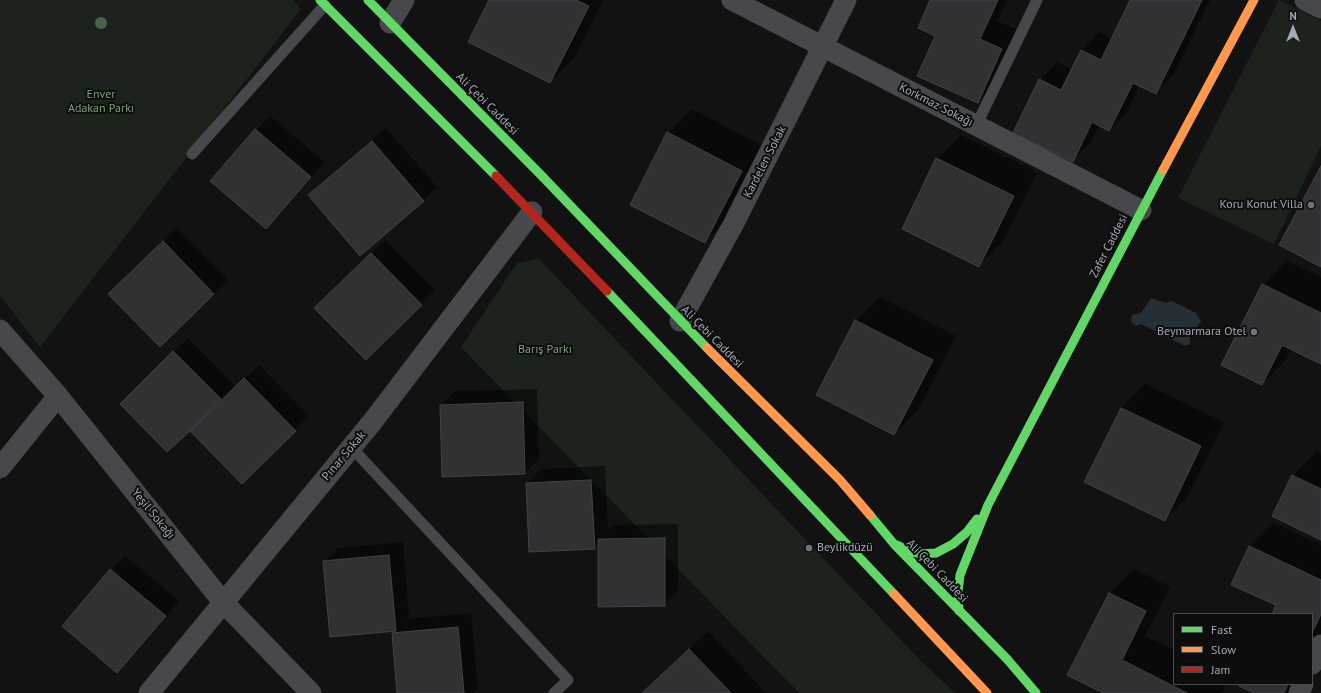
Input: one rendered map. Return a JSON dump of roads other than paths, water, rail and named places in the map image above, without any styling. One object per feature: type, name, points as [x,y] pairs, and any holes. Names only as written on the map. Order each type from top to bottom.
[{"type":"main road","name":"Ali Çebi Caddesi","points":[[368,0],[540,174],[680,321],[840,480],[894,544],[959,612],[1008,659],[1036,693]]},
{"type":"main road","name":"Zafer Caddesi","points":[[988,505],[1141,210],[1254,0]]},
{"type":"main road","points":[[322,2],[532,212],[987,693]]},
{"type":"main road","points":[[894,544],[920,554],[936,553],[953,544],[967,532],[988,505]]},
{"type":"main road","points":[[959,612],[958,592],[960,575],[988,505]]},
{"type":"street","points":[[390,23],[404,0]]},
{"type":"street","name":"Korkmaz Sokağı","points":[[732,0],[1141,210]]},
{"type":"street","name":"Kardelen Sokak","points":[[680,321],[734,224],[846,0]]},
{"type":"street","points":[[1305,0],[1321,8]]},
{"type":"street","name":"Pınar Sokak","points":[[149,693],[378,415],[532,212]]},
{"type":"street","name":"Yeşil Sokağı","points":[[0,330],[58,396],[224,602],[311,693]]},
{"type":"street","points":[[0,468],[58,396]]},
{"type":"street","points":[[1313,662],[1321,645]]},
{"type":"lane","points":[[976,126],[1037,0]]},
{"type":"lane","points":[[192,154],[322,2]]},
{"type":"lane","points":[[351,447],[568,680],[554,693]]},
{"type":"place","name":"Koru Konut Villa","points":[[1311,205]]},
{"type":"place","name":"Beymarmara Otel","points":[[1254,332]]},
{"type":"place","name":"Beylikdüzü","points":[[809,548]]},
{"type":"park label","name":"Enver Adakan Parkı","points":[[101,102]]},
{"type":"park label","name":"Barış Parkı","points":[[545,350]]}]
